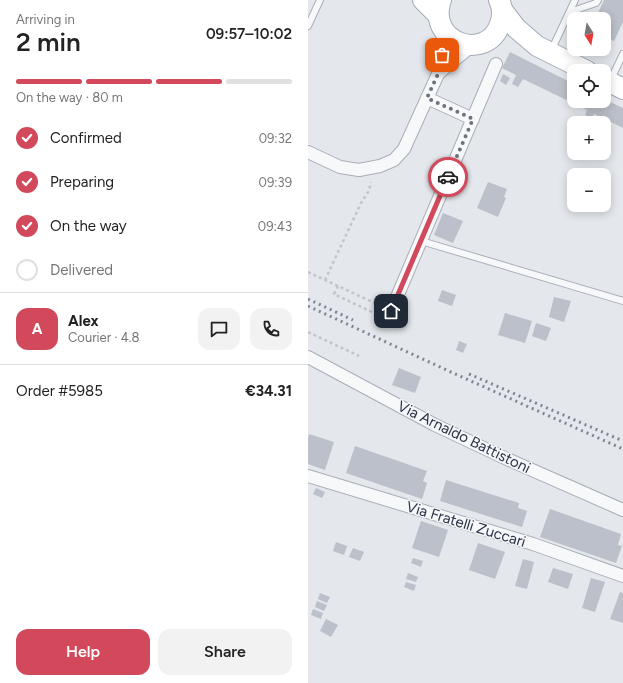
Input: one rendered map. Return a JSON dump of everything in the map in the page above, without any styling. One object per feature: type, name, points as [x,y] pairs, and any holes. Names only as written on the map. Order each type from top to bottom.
[{"type":"main road","points":[[423,0],[441,15],[449,37],[456,42],[464,45],[509,40],[544,49]]},
{"type":"main road","points":[[480,43],[495,34],[499,28],[502,20],[501,6]]},
{"type":"main road","points":[[501,6],[516,28],[544,49],[573,64]]},
{"type":"street","points":[[308,152],[340,167],[359,170],[380,166],[394,160],[404,149],[438,74],[441,15]]},
{"type":"street","points":[[438,74],[453,60],[480,43]]},
{"type":"street","points":[[391,311],[496,64]]},
{"type":"street","points":[[427,98],[473,119]]},
{"type":"street","name":"Via Arnaldo Battistoni","points":[[308,357],[435,425],[623,510]]},
{"type":"street","name":"Via Fratelli Zuccari","points":[[308,476],[532,544],[623,576]]},
{"type":"lane","points":[[308,26],[320,0]]},
{"type":"lane","points":[[570,12],[575,0]]},
{"type":"lane","points":[[570,12],[596,3],[598,0]]},
{"type":"lane","points":[[544,49],[567,16]]},
{"type":"lane","points":[[612,83],[623,54]]},
{"type":"lane","points":[[421,241],[623,301]]},
{"type":"path","points":[[325,280],[362,200],[369,191],[371,182]]},
{"type":"path","points":[[308,272],[391,311]]},
{"type":"path","points":[[338,286],[334,294],[378,315]]},
{"type":"path","points":[[308,332],[359,356]]},
{"type":"building","points":[[604,0],[623,0],[623,22],[614,41],[611,40],[611,12],[598,12]]},
{"type":"building","points":[[510,52],[567,80],[567,100],[523,79],[518,87],[512,84],[516,75],[502,68]]},
{"type":"building","points":[[503,74],[510,78],[506,85],[500,81]]},
{"type":"building","points":[[611,102],[623,108],[623,128],[611,122],[611,116],[598,116],[594,114],[593,116],[585,115],[587,110],[583,108],[611,108]]},
{"type":"building","points":[[488,182],[507,189],[504,197],[506,198],[498,217],[477,208]]},
{"type":"building","points":[[443,213],[463,221],[453,243],[434,235]]},
{"type":"building","points":[[442,290],[456,295],[452,306],[438,301]]},
{"type":"building","points":[[554,297],[571,301],[564,322],[549,317]]},
{"type":"building","points":[[505,313],[532,321],[525,343],[498,335]]},
{"type":"building","points":[[536,323],[551,328],[546,341],[532,336]]},
{"type":"building","points":[[459,341],[467,344],[463,353],[456,350]]},
{"type":"building","points":[[399,368],[421,377],[415,393],[392,385]]},
{"type":"building","points":[[309,434],[334,442],[325,470],[308,464]]},
{"type":"building","points":[[355,446],[427,471],[423,481],[427,483],[422,499],[346,473]]},
{"type":"building","points":[[446,480],[519,503],[518,508],[527,511],[522,527],[440,501]]},
{"type":"building","points":[[316,488],[325,492],[322,498],[313,494]]},
{"type":"building","points":[[550,509],[621,534],[618,545],[622,546],[616,563],[540,537]]},
{"type":"building","points":[[421,521],[448,530],[439,557],[412,548]]},
{"type":"building","points":[[336,542],[347,546],[344,555],[333,551]]},
{"type":"building","points":[[478,543],[505,552],[495,579],[469,570]]},
{"type":"building","points":[[353,548],[364,552],[360,561],[349,557]]},
{"type":"building","points":[[413,558],[423,561],[421,567],[411,563]]},
{"type":"building","points":[[523,559],[534,562],[527,589],[515,586]]},
{"type":"building","points":[[553,568],[573,574],[568,589],[548,582]]},
{"type":"building","points":[[408,573],[418,577],[416,582],[406,579]]},
{"type":"building","points":[[591,578],[605,582],[595,612],[582,608]]},
{"type":"building","points":[[406,582],[416,585],[414,591],[404,587]]},
{"type":"building","points":[[620,592],[623,593],[623,623],[610,619]]},
{"type":"building","points":[[320,593],[330,597],[327,603],[318,599]]},
{"type":"building","points":[[317,601],[327,605],[324,611],[315,607]]},
{"type":"building","points":[[313,609],[323,613],[321,619],[311,615]]},
{"type":"building","points":[[326,619],[338,625],[331,637],[320,631]]},
{"type":"railway","points":[[308,299],[353,320]]},
{"type":"railway","points":[[308,306],[623,449]]},
{"type":"railway","points":[[469,374],[623,441]]},
{"type":"way so far","points":[[442,55],[438,74],[427,98],[473,119],[448,177]]},
{"type":"route","points":[[391,311],[448,177]]}]
